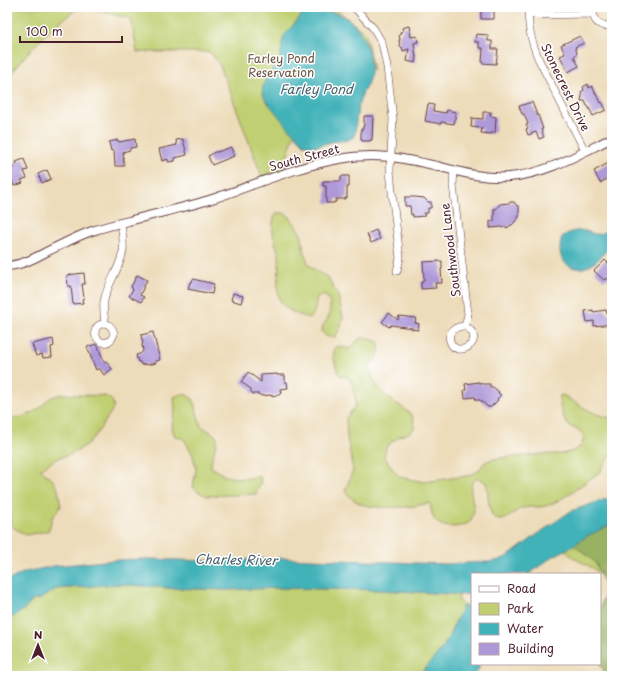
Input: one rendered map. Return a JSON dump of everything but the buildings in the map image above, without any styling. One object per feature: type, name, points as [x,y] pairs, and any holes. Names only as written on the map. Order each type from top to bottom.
[{"type":"street","points":[[354,7],[374,29],[382,43],[387,67],[393,119],[390,170],[400,258],[397,271]]},
{"type":"street","name":"Stonecrest Drive","points":[[528,7],[529,31],[538,58],[585,151]]},
{"type":"street","points":[[595,7],[593,14],[596,22],[601,26],[608,26],[612,24]]},
{"type":"street","points":[[528,15],[593,14]]},
{"type":"street","name":"South Street","points":[[7,266],[21,264],[70,240],[93,231],[209,200],[272,177],[325,162],[356,156],[391,157],[478,175],[493,177],[519,176],[549,168],[612,138]]},
{"type":"street","name":"Southwood Lane","points":[[454,170],[453,185],[468,314],[465,326]]},
{"type":"street","points":[[105,323],[105,298],[121,260],[123,251],[124,242],[121,223]]},
{"type":"green space","points":[[7,7],[79,7],[49,31],[25,56],[7,78]]},
{"type":"green space","name":"Farley Pond Reservation","points":[[85,7],[334,7],[366,34],[373,70],[361,72],[297,126],[283,169],[262,177],[220,65],[210,52],[137,52],[131,19]]},
{"type":"green space","points":[[277,213],[284,213],[290,217],[302,237],[304,252],[309,265],[327,277],[338,296],[343,317],[340,329],[335,337],[328,337],[322,331],[330,312],[330,303],[326,296],[317,298],[314,311],[310,318],[294,313],[281,302],[278,292],[279,255],[273,229],[274,219]]},
{"type":"green space","points":[[360,338],[368,338],[378,342],[378,355],[370,367],[372,376],[383,393],[411,414],[413,418],[414,428],[411,432],[400,436],[389,444],[386,448],[384,457],[400,477],[424,482],[466,476],[475,473],[484,463],[489,460],[545,454],[562,454],[573,451],[581,446],[584,437],[579,430],[569,426],[565,421],[559,403],[559,396],[563,395],[580,406],[599,415],[612,418],[612,454],[602,467],[601,471],[560,500],[546,506],[522,508],[502,520],[498,520],[492,515],[489,507],[486,483],[477,478],[472,484],[471,488],[474,509],[473,516],[470,522],[461,526],[451,527],[437,523],[433,517],[429,503],[394,508],[374,507],[359,503],[351,498],[345,491],[353,470],[347,437],[346,418],[355,407],[356,402],[352,383],[349,378],[339,375],[333,356],[335,347],[351,348]]},
{"type":"green space","points":[[62,394],[104,396],[112,401],[113,409],[98,431],[85,446],[74,453],[56,459],[40,469],[53,480],[58,489],[61,506],[52,518],[49,530],[26,535],[14,528],[11,524],[7,508],[7,412],[10,416],[18,418],[39,409],[50,398]]},
{"type":"green space","points":[[181,394],[187,395],[193,399],[201,426],[217,437],[211,467],[225,476],[242,479],[260,476],[261,482],[256,494],[207,496],[197,491],[193,487],[196,469],[193,455],[184,439],[175,436],[172,426],[175,409],[174,397]]},
{"type":"green space","points":[[612,522],[612,676],[607,676],[601,665],[601,605],[607,589],[595,562],[572,543]]},
{"type":"green space","points":[[587,536],[600,573],[574,558],[565,550]]},
{"type":"green space","points":[[117,584],[226,590],[280,588],[381,590],[452,594],[458,595],[460,603],[465,606],[463,607],[444,646],[418,676],[7,676],[7,621],[26,608],[33,600],[40,599],[56,589]]},
{"type":"water","name":"Farley Pond","points":[[302,12],[332,12],[345,17],[358,29],[367,46],[370,74],[361,96],[355,133],[353,137],[348,140],[331,142],[317,146],[304,144],[285,124],[265,99],[262,92],[266,78],[280,59],[283,37],[300,17]]},
{"type":"water","points":[[612,226],[612,246],[594,263],[585,268],[577,268],[570,266],[563,260],[560,252],[562,237],[571,232],[580,230],[599,234]]},
{"type":"water","points":[[612,499],[612,525],[587,536],[552,557],[530,573],[471,573],[471,594],[458,595],[381,590],[280,588],[226,590],[117,584],[56,589],[40,599],[33,600],[26,608],[7,621],[7,581],[25,572],[54,566],[115,560],[148,559],[211,561],[284,558],[445,564],[488,562],[500,560],[510,555],[571,511],[603,500]]},
{"type":"water","points":[[463,606],[471,606],[471,665],[479,665],[479,669],[473,676],[418,676],[444,646]]},
{"type":"water label","name":"Charles River","points":[[236,559]]}]
